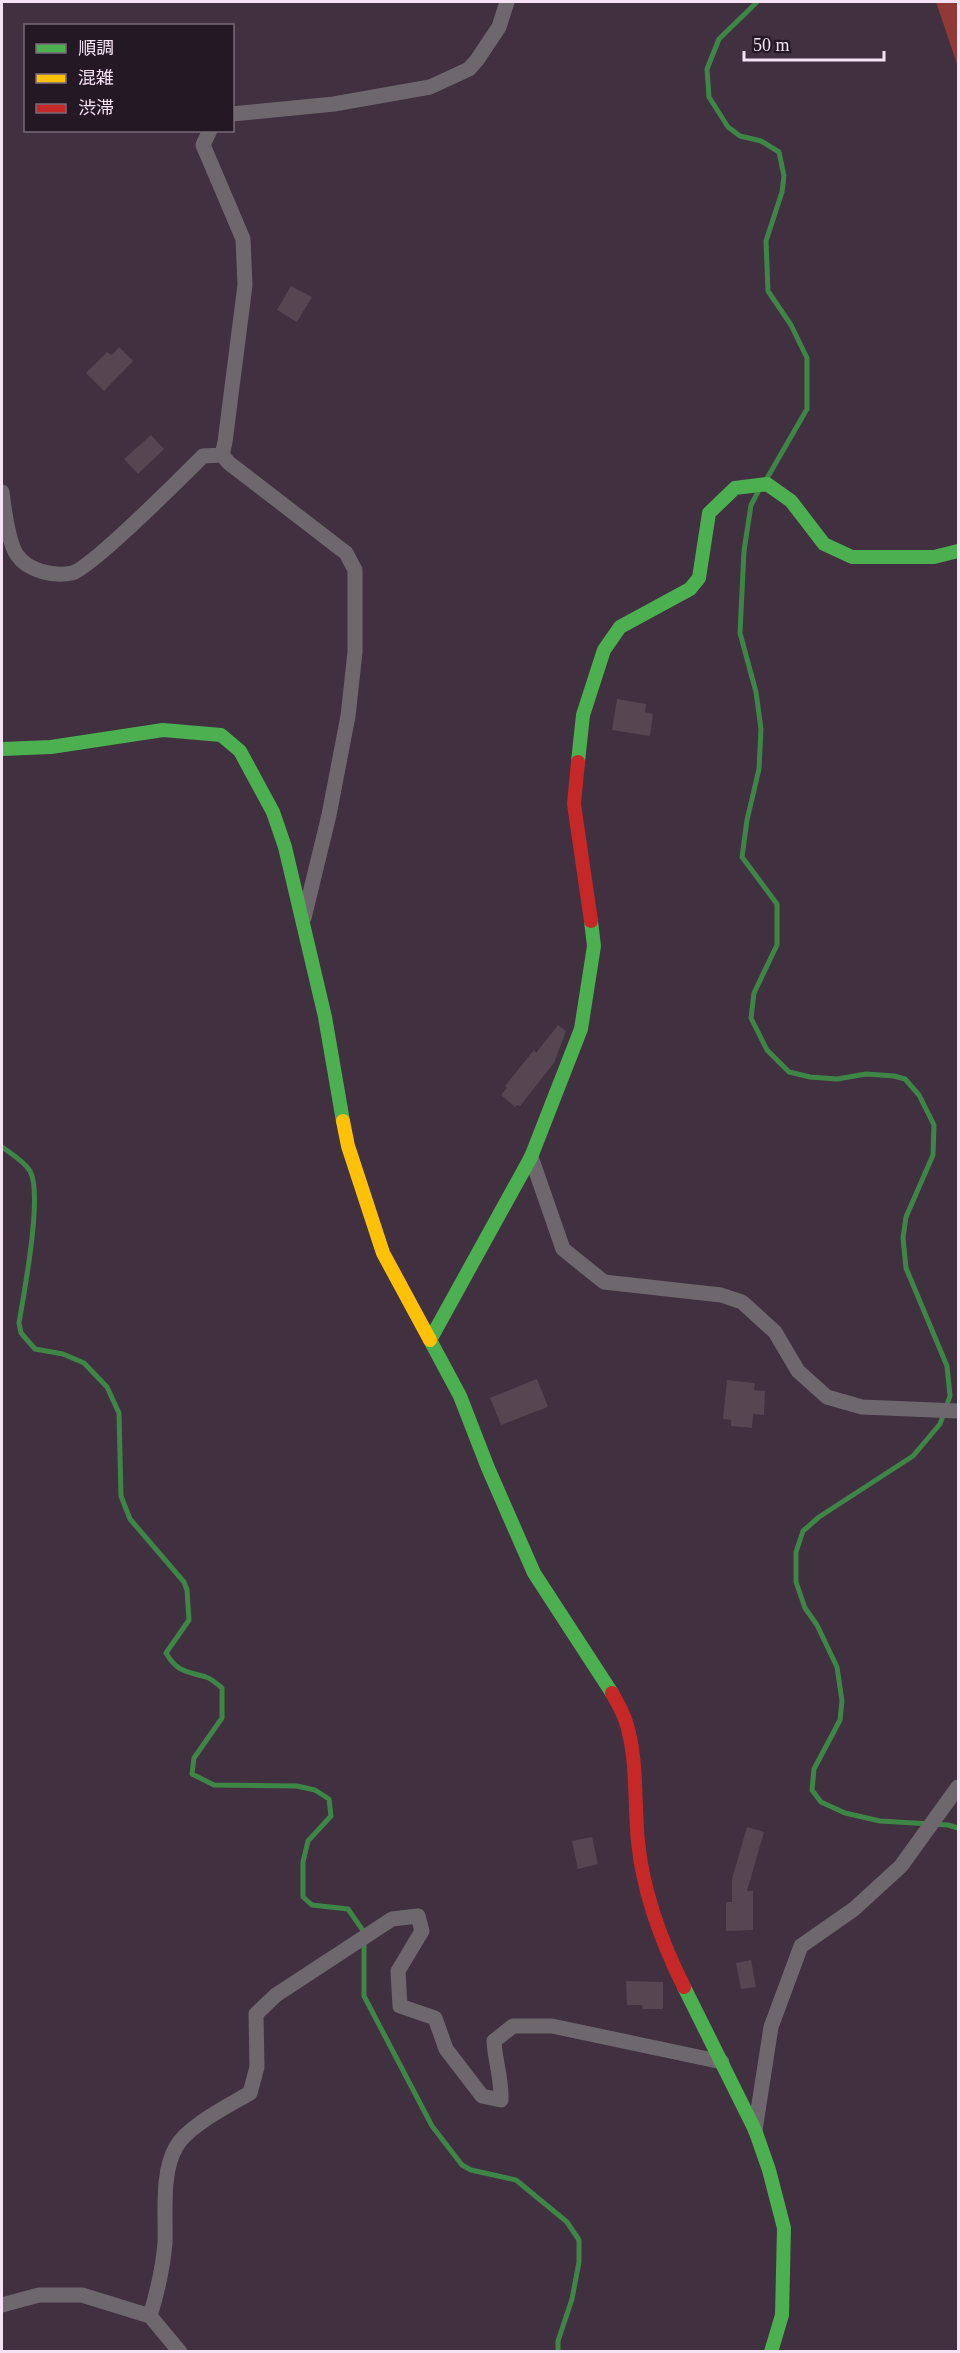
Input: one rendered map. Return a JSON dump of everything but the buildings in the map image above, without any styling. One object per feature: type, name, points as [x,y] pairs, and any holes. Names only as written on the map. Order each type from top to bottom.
[{"type":"street","points":[[234,114],[334,104],[430,87],[469,69],[499,27],[507,2]]},
{"type":"street","points":[[209,132],[203,145],[243,239],[245,285],[222,454]]},
{"type":"street","points":[[2,492],[8,528],[17,555],[32,568],[52,574],[73,573],[97,555],[203,456],[222,454]]},
{"type":"street","points":[[222,454],[229,463],[346,553],[355,570],[355,652],[348,716],[329,815],[303,922]]},
{"type":"street","points":[[430,1340],[531,1157],[581,1029],[594,946],[574,804],[583,715],[604,650],[620,627],[690,589],[699,578],[709,513],[735,488],[767,484],[791,501],[824,544],[852,557],[934,557],[958,551]]},
{"type":"street","points":[[2,749],[51,747],[163,729],[221,735],[240,751],[273,812],[285,847],[325,1017],[348,1146],[383,1253],[460,1396],[488,1468],[534,1573],[610,1688],[626,1722],[633,1765],[638,1844],[649,1898],[674,1967],[754,2130],[769,2170],[784,2228],[782,2315],[771,2352]]},
{"type":"street","points":[[531,1157],[563,1249],[604,1282],[721,1295],[742,1302],[775,1332],[798,1371],[827,1397],[862,1407],[958,1411]]},
{"type":"street","points":[[754,2130],[771,2027],[801,1946],[854,1910],[900,1866],[958,1787]]},
{"type":"street","points":[[150,2316],[156,2298],[165,2246],[167,2178],[176,2146],[201,2122],[250,2093],[257,2067],[256,2014],[276,1995],[316,1971],[392,1919],[418,1916],[422,1931],[398,1971],[400,2006],[435,2018],[446,2049],[482,2096],[501,2100],[502,2083],[496,2065],[494,2041],[513,2026],[552,2026],[722,2062]]},
{"type":"street","points":[[2,2305],[39,2295],[82,2295],[150,2316],[180,2352]]},
{"type":"shaded area","points":[[936,2],[958,2],[958,67]]},
{"type":"waterway","points":[[757,2],[719,39],[707,69],[709,97],[728,127],[740,136],[761,141],[779,152],[784,176],[782,192],[766,241],[768,291],[791,325],[807,358],[807,409],[766,480]]},
{"type":"waterway","points":[[759,490],[751,505],[744,551],[740,633],[756,692],[761,729],[759,769],[747,820],[742,857],[777,904],[777,945],[754,993],[751,1018],[767,1050],[789,1072],[810,1077],[837,1079],[866,1074],[894,1076],[905,1079],[919,1095],[934,1125],[933,1155],[906,1217],[903,1238],[906,1268],[947,1366],[950,1396],[940,1424],[913,1456],[819,1517],[803,1531],[796,1552],[796,1582],[805,1608],[817,1625],[837,1667],[842,1701],[840,1720],[814,1769],[812,1790],[821,1802],[845,1813],[880,1821],[948,1825],[958,1828]]},
{"type":"waterway","points":[[2,1147],[27,1167],[33,1183],[34,1221],[19,1323],[21,1333],[35,1349],[63,1354],[84,1363],[107,1387],[119,1413],[121,1496],[130,1519],[184,1582],[187,1590],[189,1620],[166,1653],[179,1668],[208,1678],[222,1688],[222,1718],[194,1758],[192,1774],[214,1785],[297,1786],[315,1790],[329,1799],[331,1816],[308,1841],[303,1862],[303,1897],[312,1905],[348,1909],[364,1932],[364,1996],[432,2126],[462,2165],[471,2170],[516,2180],[567,2222],[579,2240],[579,2262],[572,2299],[558,2341],[558,2352]]},
{"type":"traffic: fast","points":[[578,762],[583,715],[604,650],[620,627],[690,589],[699,578],[709,513],[735,488],[767,484],[791,501],[824,544],[852,557],[934,557],[958,551]]},
{"type":"traffic: fast","points":[[2,749],[51,747],[163,730],[221,735],[240,751],[273,812],[285,847],[325,1017],[343,1121]]},
{"type":"traffic: fast","points":[[430,1340],[531,1157],[581,1029],[594,946],[591,921]]},
{"type":"traffic: fast","points":[[430,1340],[460,1396],[488,1468],[534,1573],[612,1693]]},
{"type":"traffic: fast","points":[[684,1987],[755,2130],[769,2170],[784,2228],[782,2315],[771,2352]]},
{"type":"traffic: slow","points":[[343,1121],[348,1146],[383,1253],[430,1340]]},
{"type":"traffic: jam","points":[[578,762],[574,804],[591,921]]},
{"type":"traffic: jam","points":[[612,1693],[625,1718],[630,1736],[638,1842],[644,1879],[661,1935],[684,1987]]}]
